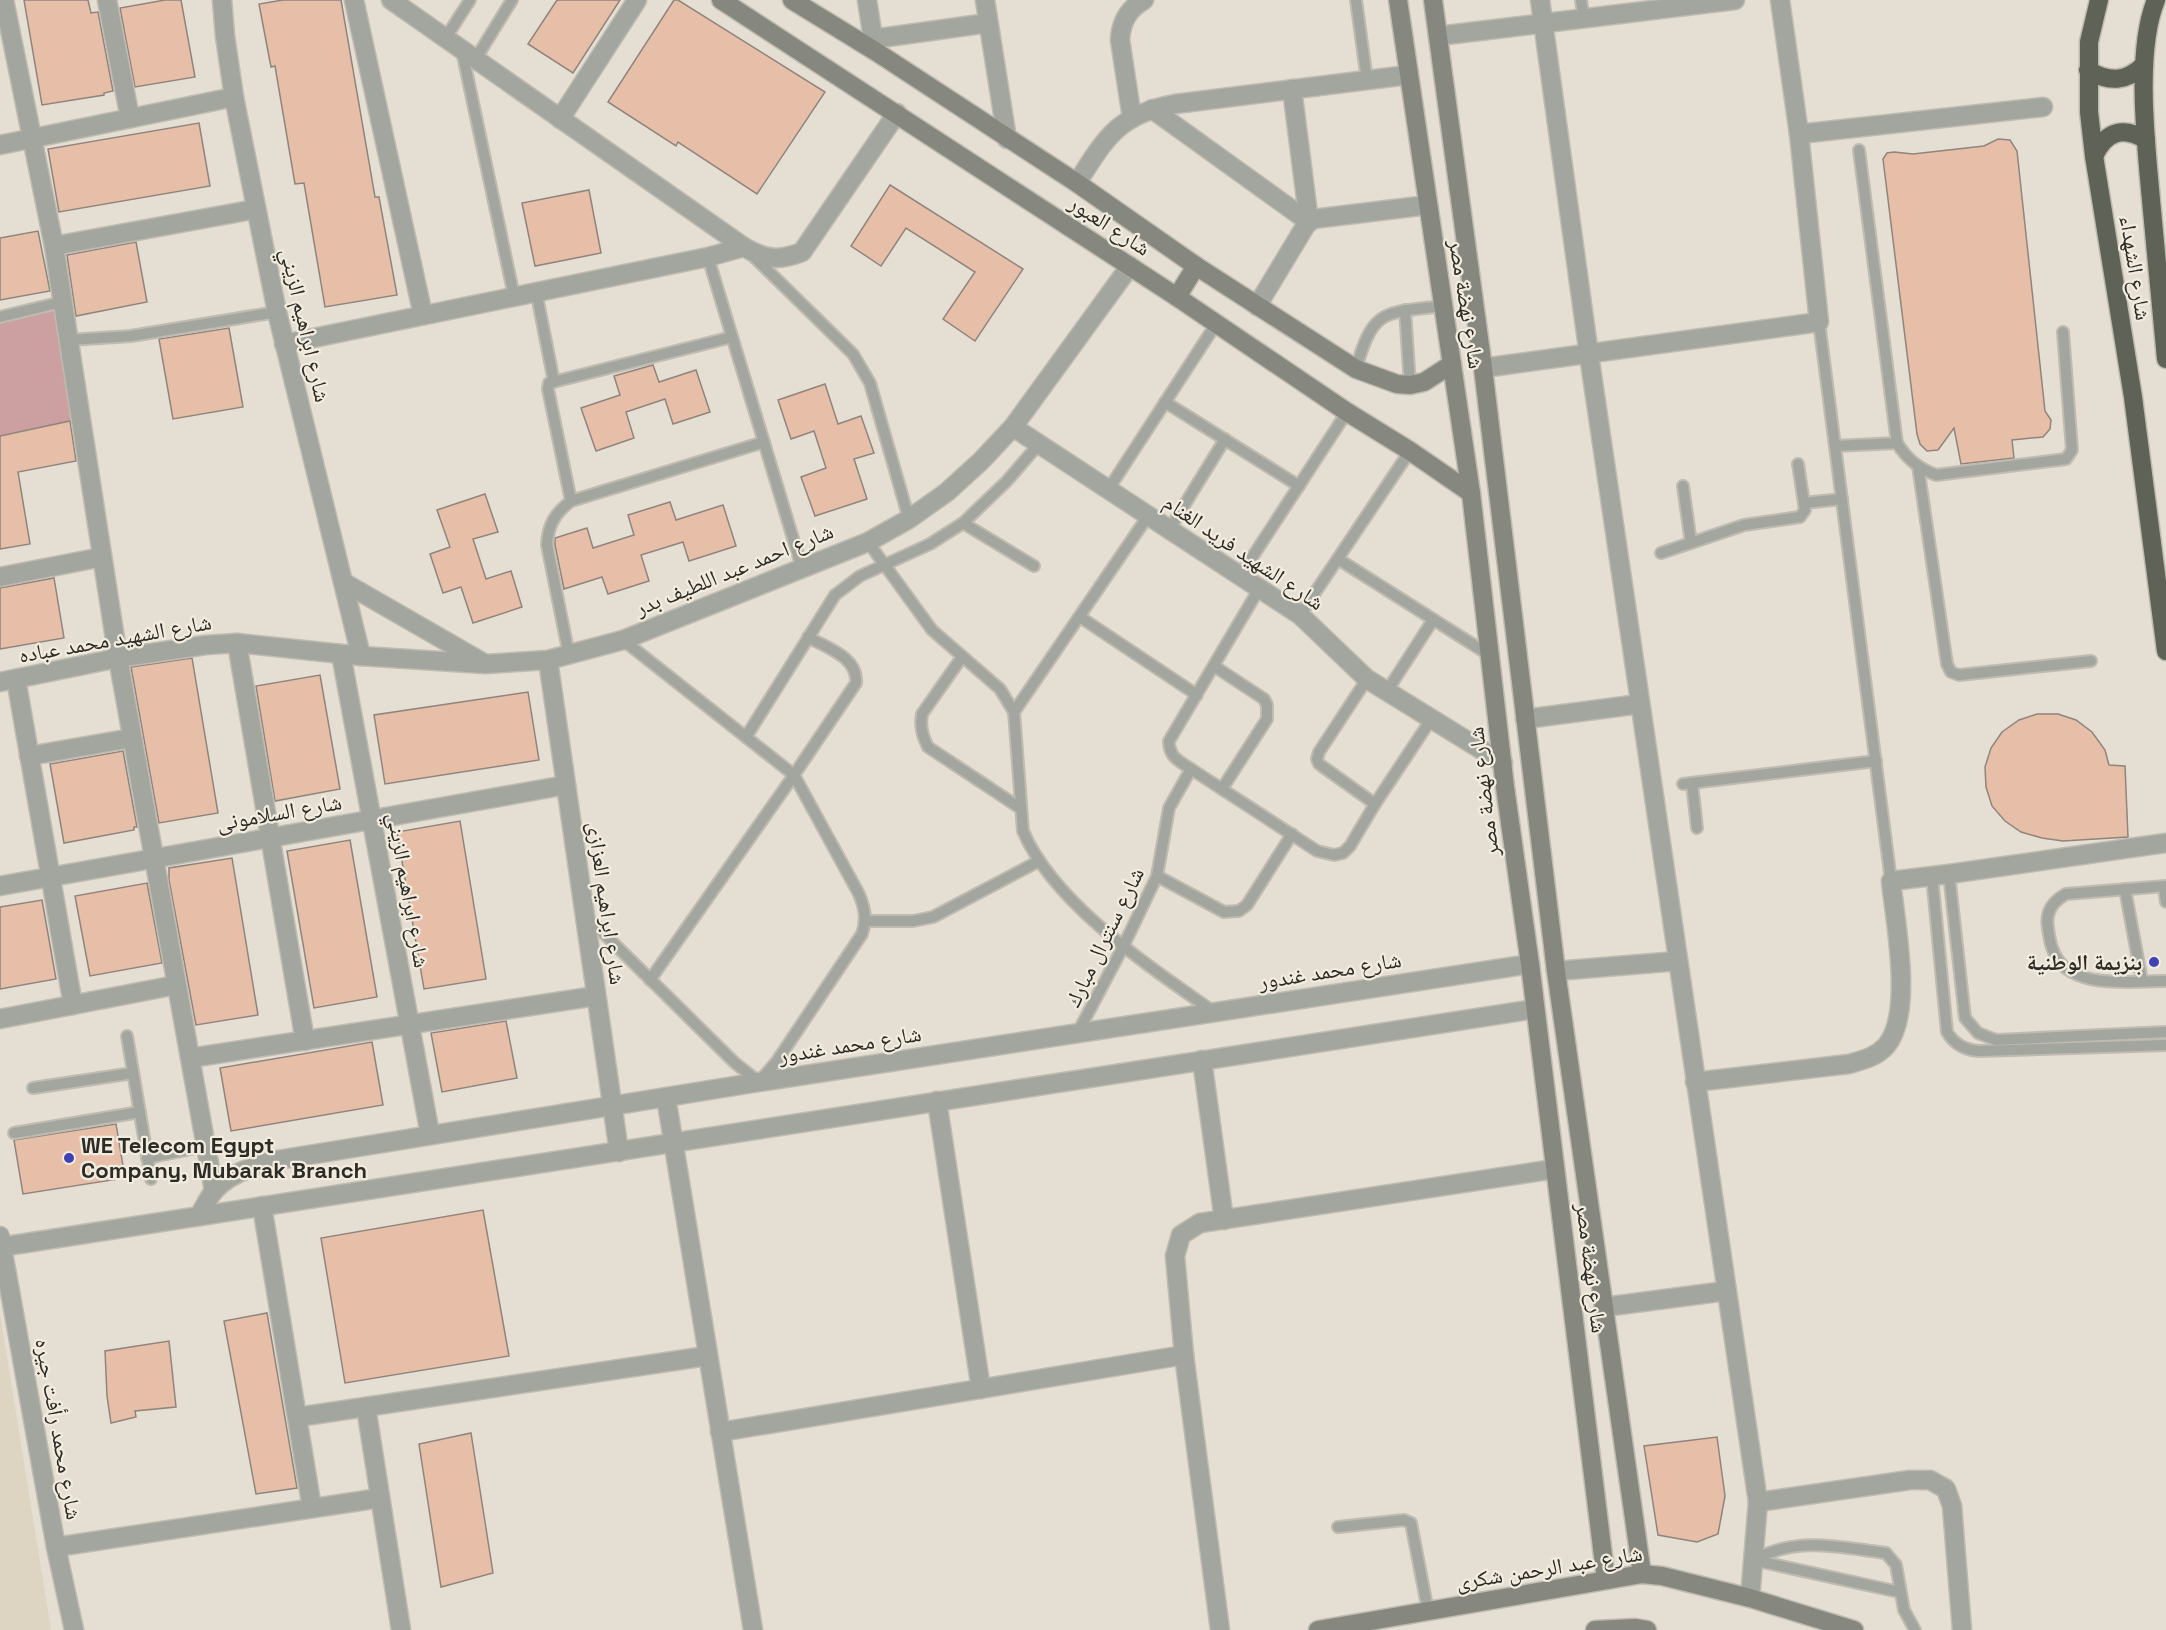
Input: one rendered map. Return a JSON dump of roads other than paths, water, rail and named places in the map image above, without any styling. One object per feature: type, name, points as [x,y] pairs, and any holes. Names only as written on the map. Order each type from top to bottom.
[{"type":"highway","name":"شارع الشهداء","points":[[2099,0],[2089,42],[2089,112],[2133,397],[2166,651]]},
{"type":"highway","name":"شارع الشهداء","points":[[2156,0],[2147,35],[2144,65],[2146,140],[2166,359]]},
{"type":"highway","points":[[2088,70],[2098,77],[2111,80],[2123,79],[2135,74],[2144,65]]},
{"type":"highway","points":[[2094,156],[2100,144],[2110,136],[2122,132],[2135,134],[2146,140]]},
{"type":"street","points":[[4,0],[54,246],[118,658],[214,1191]]},
{"type":"street","points":[[107,0],[130,118]]},
{"type":"street","name":"شارع ابراهيم الزيني","points":[[222,0],[234,97],[276,312],[361,657]]},
{"type":"street","points":[[354,0],[423,315]]},
{"type":"street","points":[[391,0],[744,247],[757,255],[772,259],[788,258],[802,252],[897,113]]},
{"type":"street","points":[[560,119],[637,0]]},
{"type":"street","name":"شارع العبور","points":[[721,0],[1130,266],[1471,493]]},
{"type":"street","name":"شارع العبور","points":[[792,0],[874,45],[1007,139],[1077,183],[1196,266],[1356,369],[1397,384],[1410,385]]},
{"type":"street","points":[[867,0],[874,45],[988,23]]},
{"type":"street","points":[[985,0],[1007,139]]},
{"type":"street","points":[[1132,118],[1120,40],[1121,28],[1131,9],[1144,0]]},
{"type":"street","name":"شارع نهضة مصر","points":[[1398,0],[1471,493],[1606,1580]]},
{"type":"street","name":"شارع نهضة مصر","points":[[1433,0],[1483,368],[1556,971],[1642,1574]]},
{"type":"street","points":[[1540,0],[1589,355],[1758,1502],[1749,1598]]},
{"type":"street","points":[[1438,36],[1736,0]]},
{"type":"street","points":[[1483,368],[1819,322],[1799,134],[1780,0]]},
{"type":"street","points":[[1077,183],[1111,133],[1132,118],[1152,109],[1175,104],[1408,75]]},
{"type":"street","points":[[1292,89],[1309,222]]},
{"type":"street","points":[[0,146],[234,97]]},
{"type":"street","points":[[1799,134],[2043,107]]},
{"type":"street","points":[[1152,109],[1309,222]]},
{"type":"street","points":[[1257,306],[1309,222],[1323,216],[1428,206]]},
{"type":"street","points":[[54,246],[256,209]]},
{"type":"street","points":[[284,344],[708,257],[744,247]]},
{"type":"street","name":"شارع احمد عبد اللطيف بدر","points":[[237,643],[361,657],[485,664],[548,660],[623,640],[868,542],[909,519],[947,492],[981,461],[1013,427],[1130,266]]},
{"type":"street","points":[[1177,297],[1196,266]]},
{"type":"street","points":[[1410,385],[1424,382],[1452,364]]},
{"type":"street","name":"شارع الشهيد فريد الغنام","points":[[1013,427],[1300,615],[1367,679],[1503,763]]},
{"type":"street","points":[[0,577],[102,557]]},
{"type":"street","points":[[343,582],[485,664]]},
{"type":"street","points":[[237,643],[305,1041]]},
{"type":"street","name":"شارع الشهيد محمد عباده","points":[[8,681],[118,658],[206,645],[237,643]]},
{"type":"street","name":"شارع ابراهيم الزيني","points":[[341,654],[430,1134]]},
{"type":"street","name":"شارع ابراهيم العزازى","points":[[548,660],[619,1152]]},
{"type":"street","points":[[8,681],[29,756],[73,1005]]},
{"type":"street","points":[[1526,719],[1640,704]]},
{"type":"street","points":[[29,756],[132,738]]},
{"type":"street","name":"شارع السلامونى","points":[[0,886],[566,785]]},
{"type":"street","points":[[1695,1082],[1849,1064],[1872,1058],[1887,1045],[1898,1023],[1901,997],[1901,970],[1891,880],[2166,843]]},
{"type":"street","points":[[1556,971],[1678,961]]},
{"type":"street","name":"شارع محمد غندور","points":[[199,1216],[214,1191],[233,1176],[255,1166],[278,1160],[759,1082],[1530,964]]},
{"type":"street","points":[[0,1019],[176,986]]},
{"type":"street","points":[[190,1058],[596,996]]},
{"type":"street","points":[[0,1243],[199,1216],[673,1144],[1535,1009]]},
{"type":"street","points":[[1202,1060],[1224,1220]]},
{"type":"street","points":[[666,1097],[753,1630]]},
{"type":"street","points":[[937,1101],[981,1389]]},
{"type":"street","points":[[1220,1630],[1184,1355],[1174,1256],[1181,1235],[1200,1223],[1555,1169]]},
{"type":"street","points":[[262,1206],[312,1508]]},
{"type":"street","name":"شارع محمد رأفت جيره","points":[[0,1243],[4,1278],[74,1630]]},
{"type":"street","points":[[1604,1307],[1726,1291]]},
{"type":"street","points":[[720,1432],[1184,1355]]},
{"type":"street","points":[[298,1417],[707,1356]]},
{"type":"street","points":[[366,1407],[401,1630]]},
{"type":"street","points":[[1588,1433],[1621,1428]]},
{"type":"street","points":[[1758,1502],[1910,1480],[1930,1480],[1946,1489],[1952,1506],[1962,1630]]},
{"type":"street","points":[[56,1547],[380,1498]]},
{"type":"street","name":"شارع عبد الرحمن شكرى","points":[[1318,1630],[1642,1574],[1662,1576],[1749,1598],[1845,1628]]},
{"type":"street","points":[[1595,1630],[1635,1628],[1647,1630]]},
{"type":"lane","points":[[445,39],[471,0]]},
{"type":"lane","points":[[512,0],[468,55],[514,296]]},
{"type":"lane","points":[[1356,0],[1367,80]]},
{"type":"lane","points":[[1581,0],[1584,20]]},
{"type":"lane","points":[[1859,150],[1897,443],[1909,460],[1936,475],[2060,460],[2070,455],[2072,445],[2063,332]]},
{"type":"lane","points":[[744,247],[854,354],[864,369],[909,519]]},
{"type":"lane","points":[[708,257],[802,568]]},
{"type":"lane","points":[[536,291],[554,382]]},
{"type":"lane","points":[[0,317],[62,302]]},
{"type":"lane","points":[[1356,369],[1364,341],[1375,322],[1384,316],[1406,310],[1443,306]]},
{"type":"lane","points":[[1406,310],[1410,385]]},
{"type":"lane","points":[[69,340],[131,336],[276,312]]},
{"type":"lane","points":[[1819,322],[1891,880]]},
{"type":"lane","points":[[1108,490],[1216,324]]},
{"type":"lane","points":[[570,501],[548,389],[549,383],[732,336]]},
{"type":"lane","points":[[1165,402],[1299,486]]},
{"type":"lane","points":[[1239,576],[1347,412]]},
{"type":"lane","points":[[1169,530],[1225,439]]},
{"type":"lane","points":[[569,655],[547,545],[552,520],[560,509],[570,501],[764,442]]},
{"type":"lane","points":[[1835,446],[1897,443]]},
{"type":"lane","points":[[746,737],[835,595],[846,584],[930,544],[963,523],[1006,482],[1039,444]]},
{"type":"lane","points":[[1300,615],[1410,451]]},
{"type":"lane","points":[[1661,552],[1744,525],[1800,517],[1804,513],[1804,503],[1798,464]]},
{"type":"lane","points":[[1918,466],[1947,664],[1951,672],[1959,675],[2091,661]]},
{"type":"lane","points":[[1683,486],[1691,543]]},
{"type":"lane","points":[[1804,503],[1842,499]]},
{"type":"lane","points":[[1014,712],[1148,516]]},
{"type":"lane","points":[[963,523],[1034,566]]},
{"type":"lane","points":[[868,542],[932,630],[1000,689],[1014,712],[1023,831],[1030,848],[1039,861],[1072,900],[1123,947],[1214,1012]]},
{"type":"lane","points":[[1338,559],[1491,657]]},
{"type":"lane","points":[[1259,589],[1169,741],[1169,749],[1174,758],[1317,851],[1334,855],[1343,854],[1432,718]]},
{"type":"lane","points":[[1080,616],[1197,695]]},
{"type":"lane","points":[[1387,691],[1432,620]]},
{"type":"lane","points":[[650,980],[794,775],[856,682],[857,674],[854,666],[848,660],[808,637]]},
{"type":"lane","points":[[586,916],[735,1063],[759,1082],[777,1061],[862,934],[866,921],[865,907],[859,894],[794,775],[623,640]]},
{"type":"lane","points":[[962,657],[922,714],[923,736],[928,747],[1020,808]]},
{"type":"lane","points":[[1214,666],[1264,699],[1268,712],[1267,719],[1222,789]]},
{"type":"lane","points":[[1367,679],[1317,754],[1317,759],[1319,764],[1375,804]]},
{"type":"lane","points":[[1697,828],[1688,783],[1876,761]]},
{"type":"lane","name":"شارع سنترال مبارك","points":[[1077,1034],[1157,876],[1169,808],[1191,769]]},
{"type":"lane","points":[[1157,876],[1224,912],[1233,913],[1247,905],[1292,834]]},
{"type":"lane","points":[[866,921],[913,921],[933,917],[1039,861]]},
{"type":"lane","points":[[1941,875],[1965,1018],[1978,1033],[1996,1040],[2166,1032]]},
{"type":"lane","points":[[1941,875],[1947,1032],[1961,1047],[1970,1050],[2166,1045]]},
{"type":"lane","points":[[2166,902],[2165,887],[2066,894],[2050,909],[2047,924],[2053,951],[2063,966],[2072,973],[2095,980],[2166,981]]},
{"type":"lane","points":[[2125,889],[2142,981]]},
{"type":"lane","points":[[1945,1010],[1964,1008]]},
{"type":"lane","points":[[127,1036],[151,1179]]},
{"type":"lane","points":[[33,1088],[133,1073]]},
{"type":"lane","points":[[14,1133],[140,1112]]},
{"type":"lane","points":[[147,1158],[206,1146]]},
{"type":"lane","points":[[1338,1527],[1404,1520],[1411,1523],[1428,1611]]},
{"type":"lane","points":[[1753,1560],[1779,1549],[1808,1544],[1886,1553],[1896,1565],[1904,1610],[1915,1630]]},
{"type":"lane","points":[[1753,1560],[1899,1592]]},
{"type":"place","name":"بنزيمة الوطنية","points":[[2154,962]]},
{"type":"place","name":"WE Telecom Egypt Company, Mubarak Branch","points":[[69,1158]]}]
